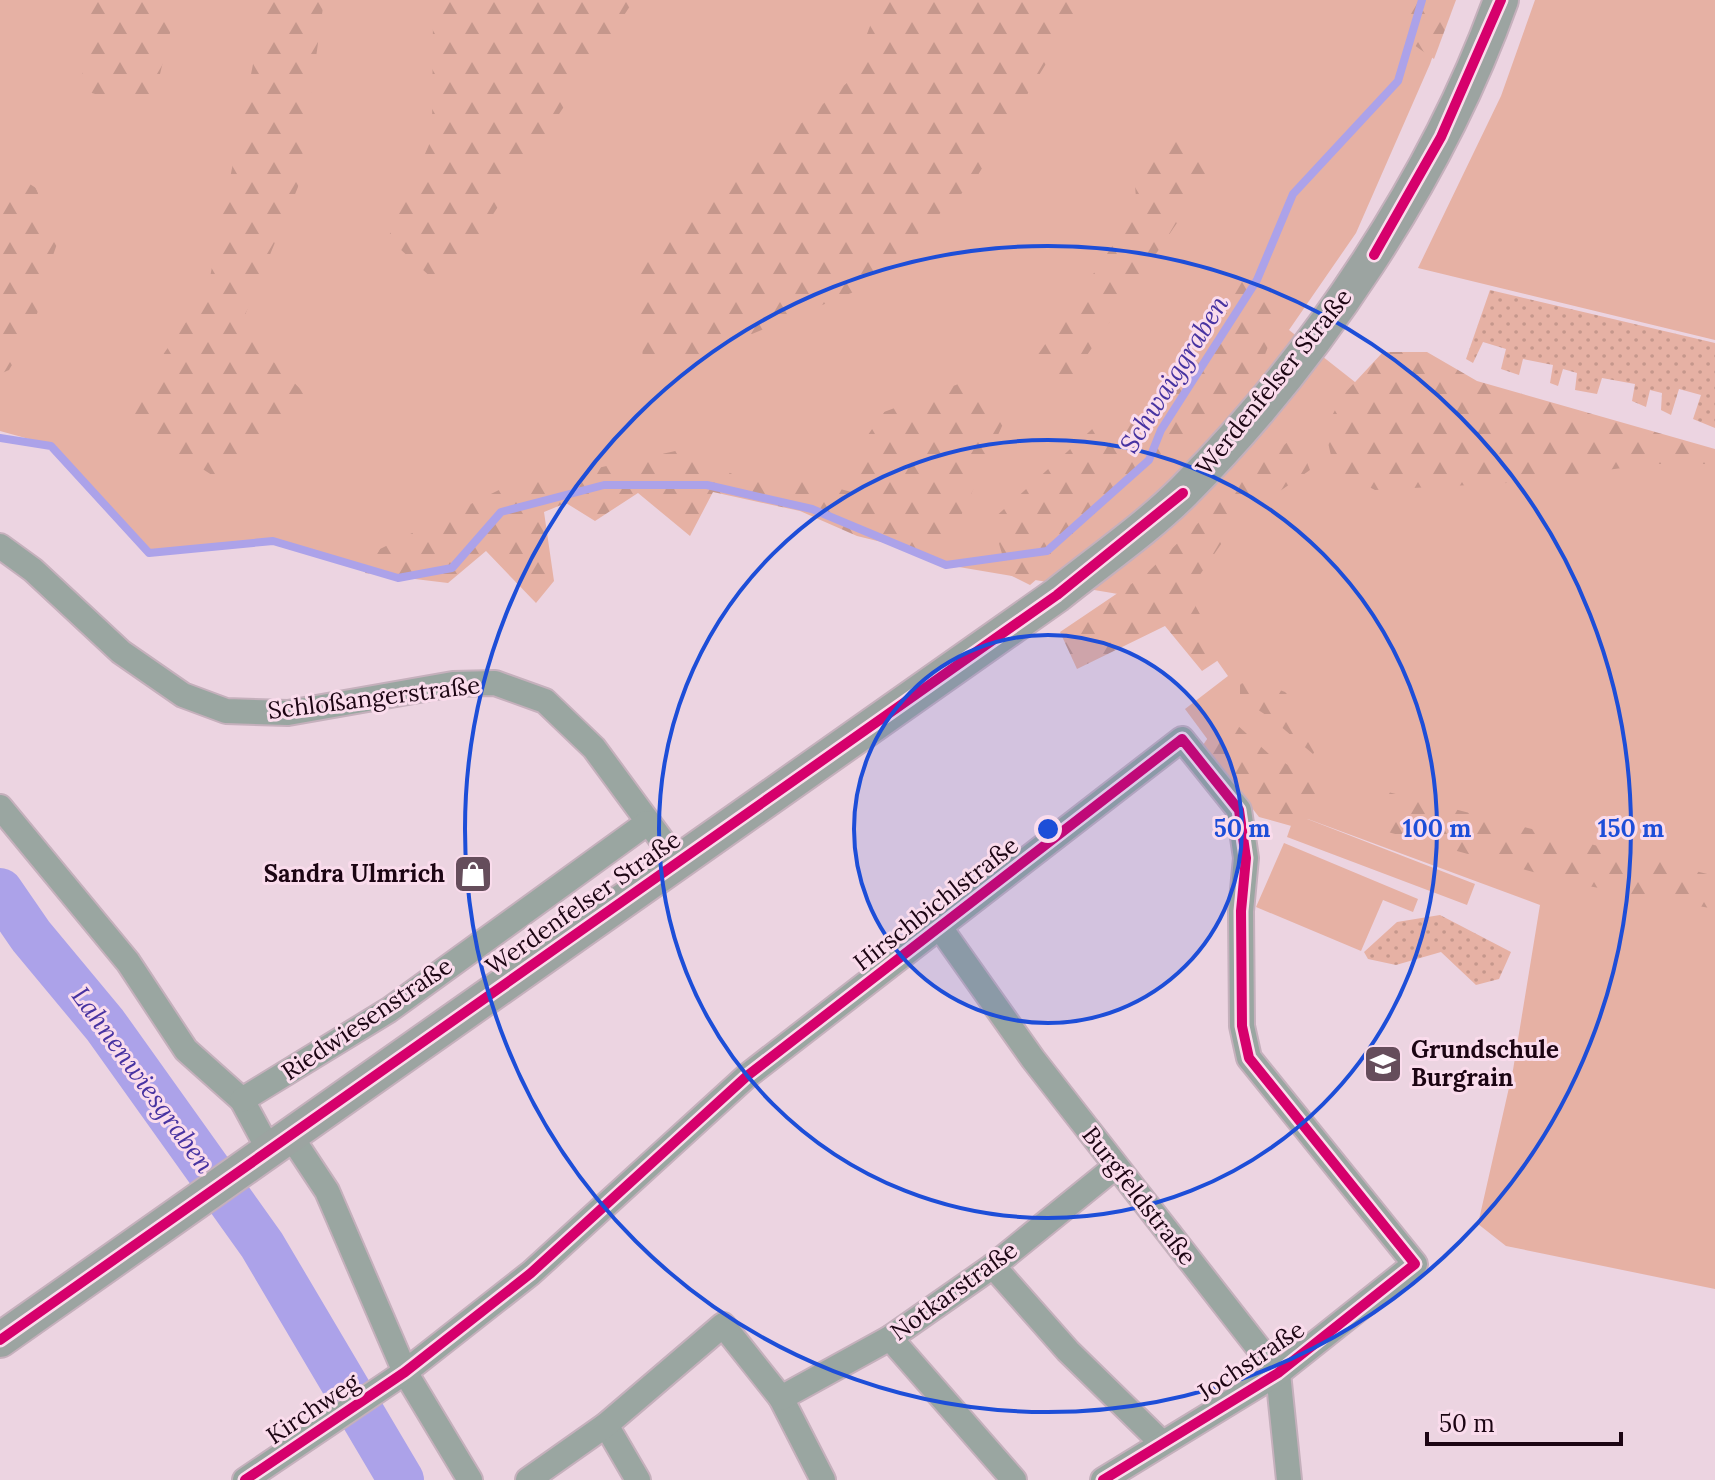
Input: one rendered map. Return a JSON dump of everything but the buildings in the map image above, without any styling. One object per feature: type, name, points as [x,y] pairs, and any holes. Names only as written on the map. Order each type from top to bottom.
[{"type":"street","name":"Werdenfelser Straße","points":[[0,1340],[1057,595],[1183,493],[1272,392],[1374,255],[1441,137],[1501,0]]},
{"type":"street","name":"Schloßangerstraße","points":[[0,546],[33,570],[121,652],[183,695],[226,711],[288,713],[453,684],[495,683],[524,691],[545,701],[594,748],[677,861]]},
{"type":"street","name":"Hirschbichlstraße","points":[[405,1372],[531,1273],[747,1076],[941,929],[1053,837],[1182,739],[1239,810],[1246,858],[1241,911],[1242,1026],[1249,1058],[1415,1264]]},
{"type":"street","points":[[0,807],[128,962],[186,1050],[242,1100],[327,1191],[405,1372],[470,1480]]},
{"type":"street","name":"Riedwiesenstraße","points":[[242,1100],[389,1010],[647,823]]},
{"type":"street","name":"Burgfeldstraße","points":[[941,929],[1033,1059],[1278,1373]]},
{"type":"street","name":"Notkarstraße","points":[[781,1398],[890,1338],[993,1266],[1115,1167]]},
{"type":"street","name":"Jochstraße","points":[[1103,1480],[1278,1373],[1415,1264]]},
{"type":"street","points":[[993,1266],[1068,1351],[1161,1442]]},
{"type":"street","points":[[528,1480],[606,1425],[723,1325],[781,1398],[823,1480]]},
{"type":"street","points":[[890,1338],[1014,1480]]},
{"type":"street","name":"Kirchweg","points":[[245,1480],[405,1372]]},
{"type":"street","points":[[1278,1373],[1289,1480]]},
{"type":"street","points":[[606,1425],[638,1480]]},
{"type":"green space","points":[[0,0],[1452,0],[1430,64],[1356,233],[1289,330],[1360,386],[1715,457],[1715,1289],[1506,1246],[1478,1224],[1513,1070],[1540,905],[1297,815],[1475,884],[1467,905],[1287,837],[1295,814],[1251,798],[1185,709],[1228,676],[1177,604],[947,565],[812,508],[707,484],[604,484],[398,577],[273,540],[150,551],[51,445],[0,431]]},
{"type":"green space","points":[[85,0],[178,0],[151,111],[82,90]]},
{"type":"green space","points":[[266,0],[324,0],[298,187],[240,327],[311,400],[215,477],[120,416],[207,292]]},
{"type":"green space","points":[[445,0],[634,0],[444,289],[388,238],[432,138],[433,15]]},
{"type":"green space","points":[[880,0],[1085,0],[973,183],[856,291],[687,361],[643,361],[637,268],[849,81]]},
{"type":"green space","points":[[1414,0],[1456,0],[1434,59],[1404,38]]},
{"type":"green space","points":[[1535,0],[1715,0],[1715,340],[1418,268],[1501,96]]},
{"type":"green space","points":[[1188,132],[1209,176],[1066,386],[1033,362],[1137,210],[1133,161]]},
{"type":"green space","points":[[14,174],[36,188],[57,244],[51,261],[41,273],[39,307],[32,331],[9,370],[0,374],[0,196]]},
{"type":"green space","points":[[1239,279],[1285,304],[1262,362],[1150,481],[1030,585],[1008,574],[992,520],[1100,422],[1155,418],[1189,329],[1219,310]]},
{"type":"green space","points":[[1490,290],[1715,343],[1715,428],[1693,419],[1701,395],[1679,389],[1671,415],[1661,410],[1662,393],[1650,390],[1646,407],[1632,401],[1635,384],[1602,378],[1597,394],[1575,390],[1577,373],[1563,369],[1558,386],[1550,383],[1553,365],[1523,359],[1519,375],[1501,369],[1506,349],[1483,342],[1473,363],[1466,359]]},
{"type":"green space","points":[[1383,352],[1427,352],[1477,381],[1715,449],[1715,464],[1653,464],[1507,483],[1375,490],[1334,469],[1325,429],[1343,395]]},
{"type":"green space","points":[[961,383],[1008,413],[951,538],[922,552],[857,536],[800,511],[713,492],[690,536],[638,493],[595,521],[566,503],[544,512],[554,581],[536,603],[486,551],[448,583],[365,573],[380,549],[501,489],[680,450],[741,478],[800,478],[855,493],[856,452],[884,412]]},
{"type":"green space","points":[[1296,435],[1310,470],[1237,521],[1188,592],[1223,657],[1202,671],[1165,626],[1077,669],[1060,632],[1146,574],[1244,478]]},
{"type":"green space","points":[[1254,680],[1285,692],[1299,706],[1304,727],[1318,747],[1313,754],[1272,719],[1240,698],[1240,684]]},
{"type":"green space","points":[[1236,724],[1269,754],[1318,782],[1323,809],[1295,827],[1259,817],[1203,745],[1216,726]]},
{"type":"green space","points":[[1388,792],[1715,876],[1715,909],[1577,884],[1377,829]]},
{"type":"green space","points":[[1284,843],[1418,899],[1413,912],[1383,900],[1361,951],[1256,907]]},
{"type":"green space","points":[[1440,915],[1511,952],[1499,979],[1476,985],[1441,952],[1396,965],[1368,959],[1364,952],[1397,922]]},
{"type":"waterway","name":"Schwaiggraben","points":[[0,438],[51,446],[149,553],[273,541],[398,578],[452,568],[501,512],[604,485],[707,485],[812,509],[946,565],[1047,551],[1149,460],[1161,430],[1257,280],[1293,194],[1398,81],[1422,0]]},
{"type":"waterway","name":"Lahnenwiesgraben","points":[[0,891],[31,936],[105,1025],[262,1245],[401,1480]]},
{"type":"cycle path","points":[[1374,255],[1441,137],[1501,0]]},
{"type":"cycle path","points":[[0,1340],[1057,595],[1183,493]]},
{"type":"cycle path","points":[[245,1480],[405,1372],[531,1273],[747,1076],[1182,739],[1239,810],[1246,858],[1241,911],[1242,1026],[1249,1058],[1415,1264],[1278,1373],[1103,1480]]},
{"type":"place","name":"Sandra Ulmrich","points":[[473,874]]},
{"type":"place","name":"Grundschule Burgrain","points":[[1383,1064]]}]
